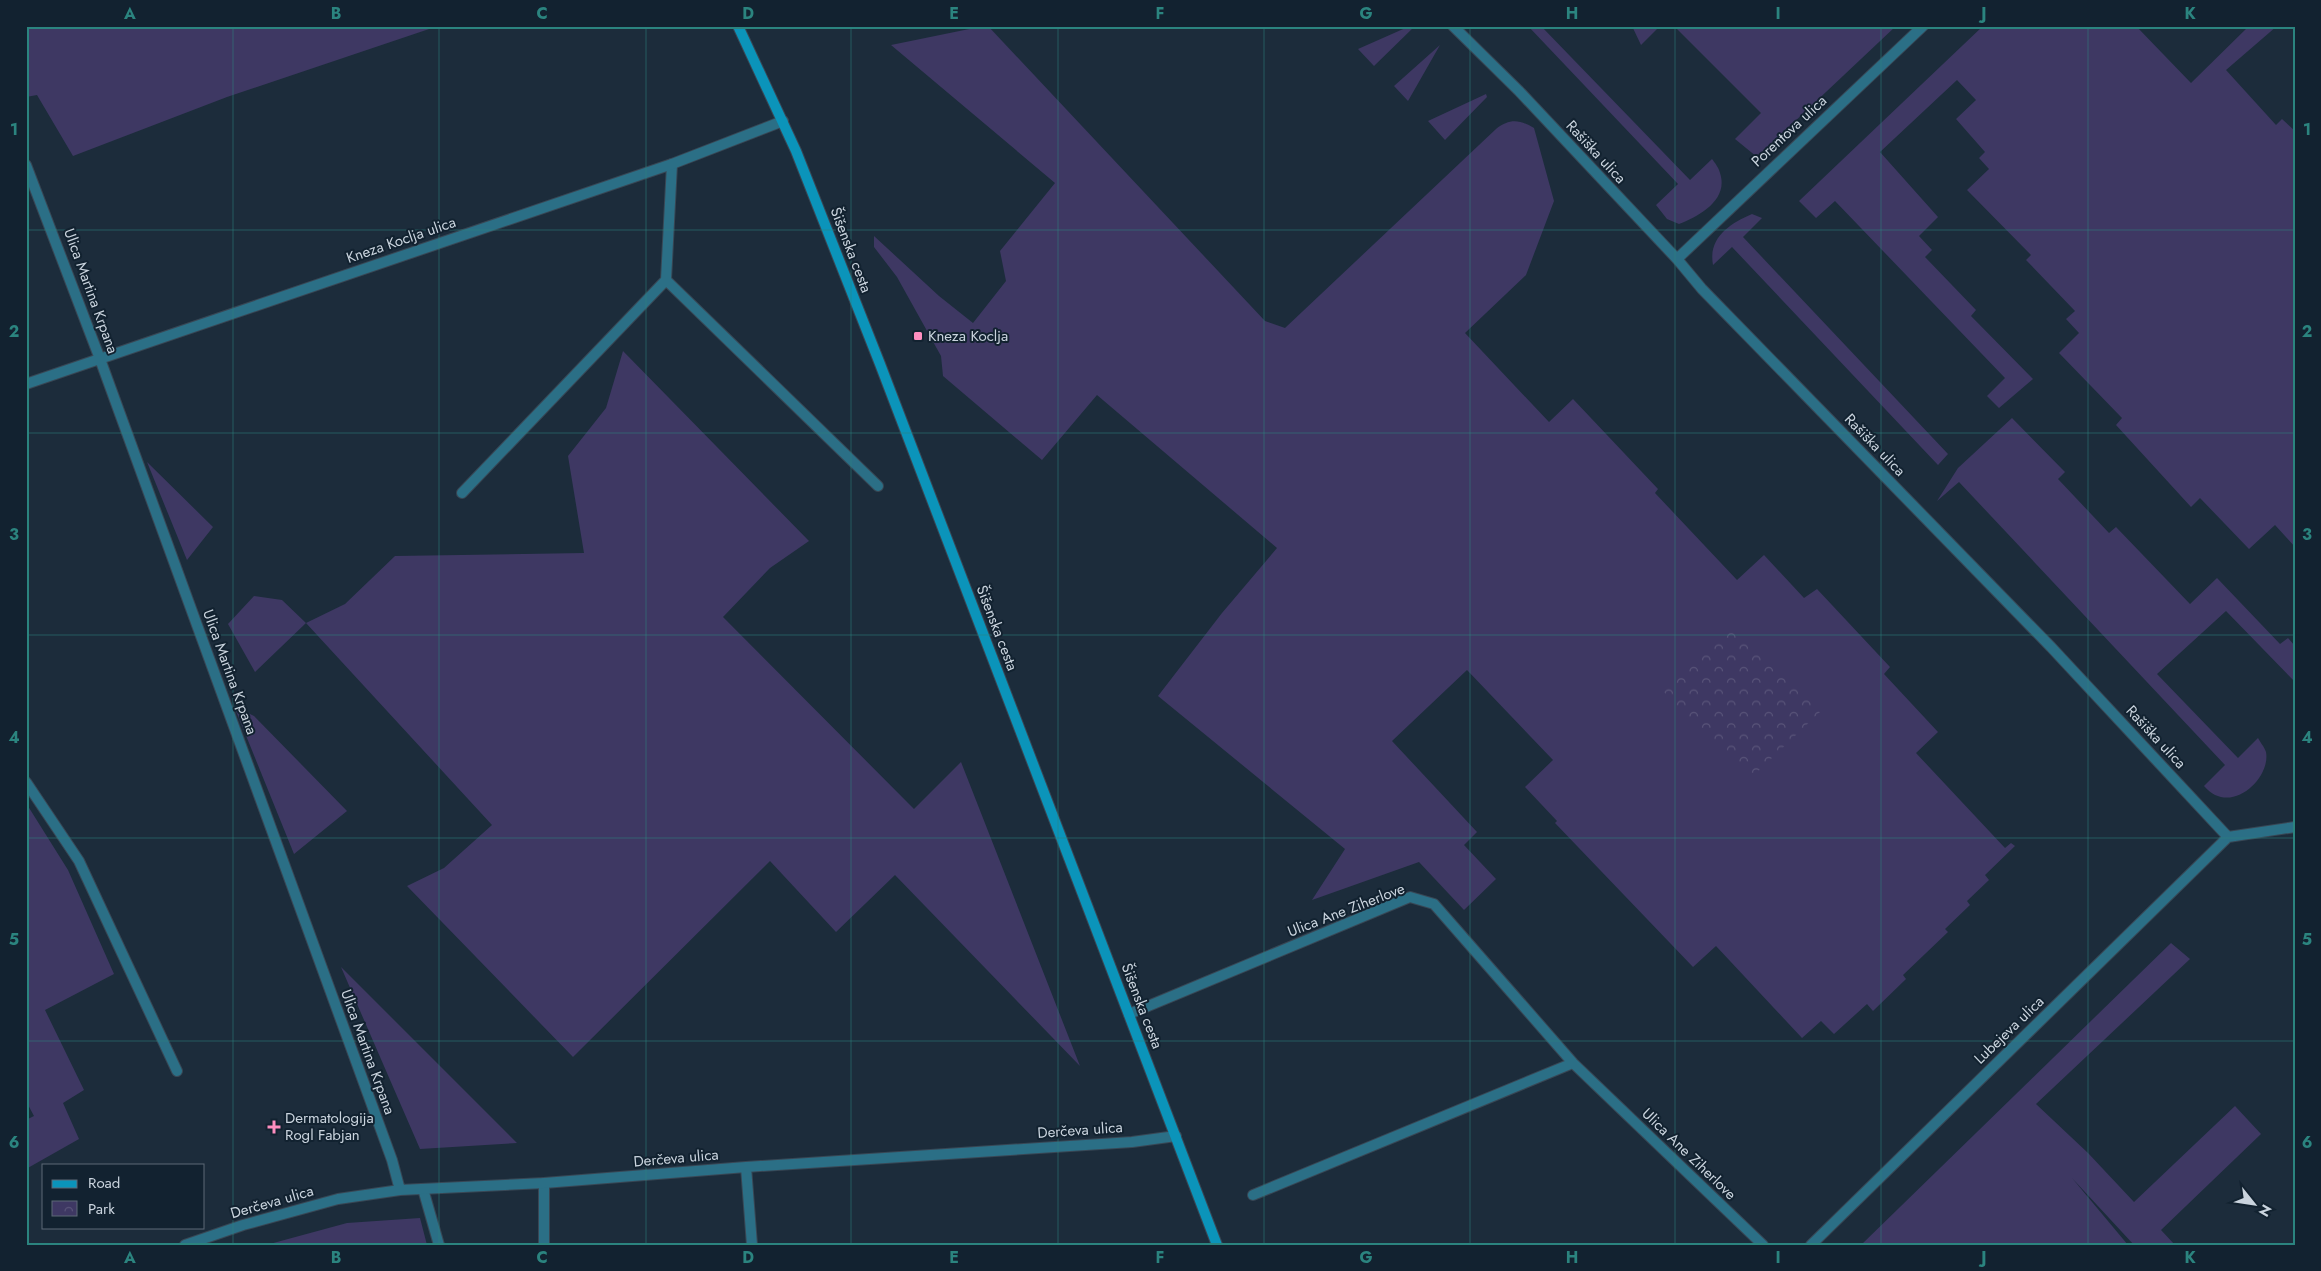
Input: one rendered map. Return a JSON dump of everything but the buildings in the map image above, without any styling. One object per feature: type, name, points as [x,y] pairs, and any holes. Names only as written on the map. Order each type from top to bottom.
[{"type":"main road","name":"Šišenska cesta","points":[[738,26],[783,121],[880,364],[1217,1245]]},
{"type":"street","name":"Rašiška ulica","points":[[1453,26],[1519,91],[1677,259],[1708,296],[2051,647],[2228,837]]},
{"type":"street","name":"Porentova ulica","points":[[1677,259],[1923,26]]},
{"type":"street","name":"Kneza Koclja ulica","points":[[26,384],[672,164],[783,121]]},
{"type":"street","points":[[462,492],[666,280],[672,164]]},
{"type":"street","name":"Ulica Martina Krpana","points":[[26,165],[100,359],[382,1133],[400,1190]]},
{"type":"street","points":[[666,280],[878,486]]},
{"type":"street","points":[[26,782],[79,861],[177,1071]]},
{"type":"street","points":[[2228,837],[2295,827]]},
{"type":"street","name":"Lubejeva ulica","points":[[1811,1245],[2228,837]]},
{"type":"street","name":"Ulica Ane Ziherlove","points":[[1129,1014],[1410,897],[1434,904],[1573,1063],[1763,1245]]},
{"type":"street","points":[[1252,1195],[1573,1063]]},
{"type":"street","name":"Derčeva ulica","points":[[185,1245],[243,1224],[338,1199],[400,1190],[544,1183],[746,1167],[1122,1143],[1176,1136]]},
{"type":"street","points":[[746,1167],[752,1245]]},
{"type":"street","points":[[544,1183],[544,1245]]},
{"type":"street","points":[[423,1189],[439,1245]]},
{"type":"green space","points":[[26,26],[438,26],[227,97],[73,156],[37,95],[26,97]]},
{"type":"green space","points":[[988,26],[1265,321],[1285,328],[1496,129],[1505,123],[1514,121],[1534,128],[1554,201],[1526,275],[1465,333],[1549,422],[1573,399],[1658,489],[1655,493],[1737,580],[1764,555],[1804,598],[1817,589],[1890,667],[1884,674],[1938,732],[1916,753],[2005,848],[2011,843],[2015,846],[1985,875],[1989,880],[1967,901],[1970,905],[1945,929],[1948,932],[1903,975],[1906,979],[1873,1011],[1867,1004],[1834,1034],[1821,1021],[1802,1038],[1716,946],[1693,967],[1555,823],[1557,821],[1525,787],[1553,760],[1467,670],[1392,741],[1477,832],[1464,845],[1496,879],[1464,910],[1419,862],[1312,900],[1345,849],[1158,696],[1222,613],[1277,548],[1097,395],[1042,460],[943,376],[941,356],[897,277],[874,247],[874,236],[939,296],[973,323],[1006,281],[1000,251],[1055,183],[891,45]]},
{"type":"green space","points":[[1410,26],[1415,26],[1374,66],[1358,49]]},
{"type":"green space","points":[[1528,26],[1541,26],[1690,180],[1712,159],[1719,169],[1722,183],[1716,199],[1710,206],[1679,224],[1667,219],[1656,205],[1678,184]]},
{"type":"green space","points":[[1632,26],[1660,26],[1641,45]]},
{"type":"green space","points":[[1674,26],[1896,26],[1757,157],[1735,139],[1761,113]]},
{"type":"green space","points":[[1983,26],[2136,26],[2191,83],[2249,26],[2277,26],[2226,70],[2276,125],[2282,119],[2295,131],[2295,547],[2275,525],[2249,549],[2200,498],[2191,507],[2116,425],[2122,418],[2059,353],[2079,333],[2066,319],[2075,311],[2026,260],[2031,255],[1967,190],[1989,169],[1979,158],[1985,152],[1956,119],[1976,100],[1957,80],[1880,152],[1938,217],[1919,236],[1932,250],[1925,257],[1976,310],[1971,316],[2033,379],[1999,408],[1987,396],[2005,378],[1835,201],[1816,218],[1799,201]]},
{"type":"green space","points":[[1440,45],[1408,101],[1394,86]]},
{"type":"green space","points":[[1486,94],[1487,97],[1445,140],[1428,121]]},
{"type":"green space","points":[[1752,214],[1762,218],[1743,237],[1948,454],[1938,465],[1732,247],[1713,265],[1712,255],[1714,247],[1722,233],[1728,227]]},
{"type":"green space","points":[[623,351],[809,541],[770,568],[723,617],[914,809],[961,762],[1080,1066],[895,875],[836,932],[770,861],[573,1057],[407,886],[444,868],[492,825],[306,623],[345,604],[395,556],[584,553],[568,456],[606,408]]},
{"type":"green space","points":[[2012,418],[2065,472],[2058,479],[2109,533],[2116,527],[2190,604],[2217,578],[2280,644],[2288,638],[2295,646],[2295,682],[2226,611],[2157,674],[2238,758],[2258,738],[2266,752],[2266,762],[2262,773],[2247,791],[2225,798],[2214,795],[2204,786],[2225,765],[1959,482],[1937,501],[1958,468]]},
{"type":"green space","points":[[147,462],[213,527],[187,560]]},
{"type":"green space","points":[[254,596],[282,600],[306,623],[255,672],[228,624]]},
{"type":"green space","points":[[1731,620],[1820,712],[1749,780],[1660,688]]},
{"type":"green space","points":[[234,706],[254,716],[347,811],[294,854]]},
{"type":"green space","points":[[26,803],[68,870],[114,974],[45,1010],[84,1090],[63,1103],[79,1139],[26,1169],[26,1120],[34,1116],[26,1101]]},
{"type":"green space","points":[[2171,943],[2190,959],[2036,1104],[2088,1153],[2134,1202],[2235,1106],[2261,1134],[2161,1230],[2175,1245],[2134,1245],[2072,1178],[2128,1245],[1861,1245]]},
{"type":"green space","points":[[341,967],[517,1143],[420,1149]]},
{"type":"green space","points":[[420,1218],[427,1245],[266,1245],[347,1223]]},
{"type":"place","name":"Kneza Koclja","points":[[918,336]]},
{"type":"place","name":"Dermatologija Rogl Fabjan","points":[[274,1127]]}]
